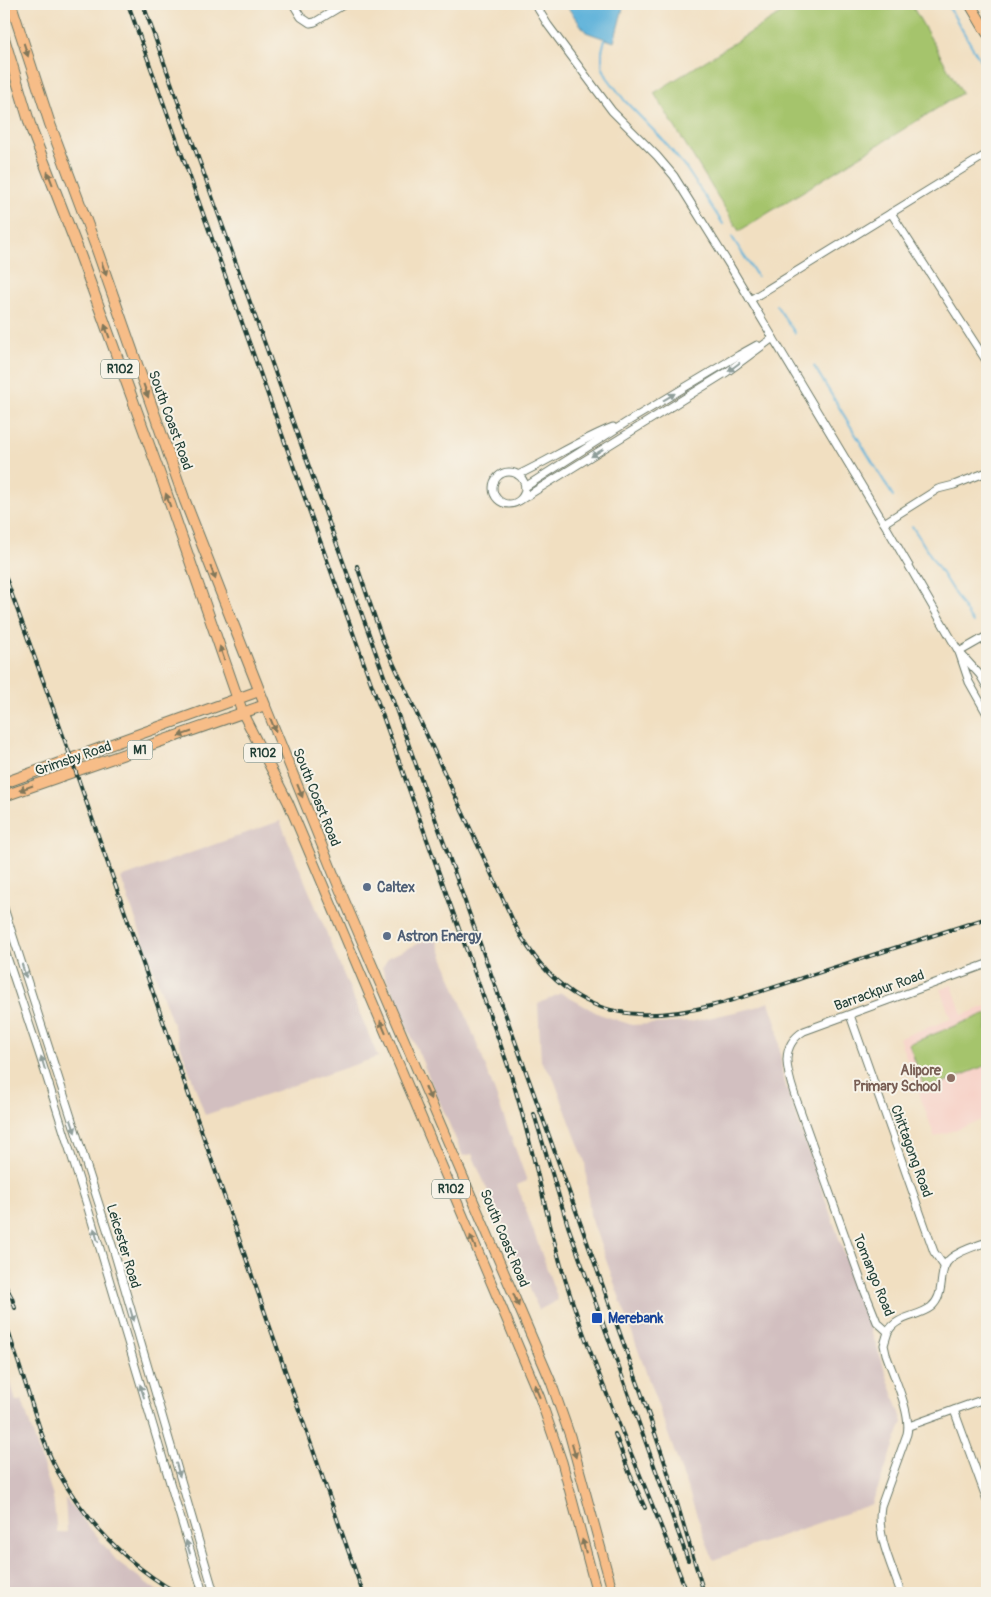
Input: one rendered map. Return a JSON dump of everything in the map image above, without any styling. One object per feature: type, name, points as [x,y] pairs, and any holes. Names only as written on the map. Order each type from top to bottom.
[{"type":"highway","name":"South Coast Road","points":[[11,4],[50,124],[96,247],[185,501],[265,705]]},
{"type":"highway","points":[[970,4],[987,32]]},
{"type":"highway","points":[[4,19],[15,16]]},
{"type":"highway","name":"South Coast Road","points":[[4,38],[32,131],[79,252],[163,483],[243,714]]},
{"type":"highway","points":[[79,252],[96,247]]},
{"type":"highway","name":"Grimsby Road","points":[[4,783],[259,691]]},
{"type":"highway","name":"Grimsby Road","points":[[4,796],[265,705]]},
{"type":"main road","name":"South Coast Road","points":[[265,705],[348,907],[559,1402],[613,1593]]},
{"type":"main road","name":"South Coast Road","points":[[243,714],[288,802],[508,1325],[522,1352],[562,1462],[597,1593]]},
{"type":"main road","points":[[276,777],[291,771]]},
{"type":"main road","points":[[334,911],[348,907]]},
{"type":"main road","points":[[368,993],[382,987]]},
{"type":"main road","points":[[391,1047],[405,1040]]},
{"type":"main road","points":[[405,1079],[419,1072]]},
{"type":"main road","points":[[440,1164],[456,1158]]},
{"type":"main road","points":[[508,1325],[524,1318]]},
{"type":"main road","points":[[572,1503],[587,1498]]},
{"type":"main road","points":[[608,1575],[620,1593]]},
{"type":"street","points":[[293,4],[301,16],[310,23],[315,22],[345,4]]},
{"type":"street","points":[[535,4],[548,25],[612,111],[657,156],[674,176],[884,523],[959,652],[969,682],[987,714]]},
{"type":"street","points":[[750,300],[987,154]]},
{"type":"street","points":[[891,213],[987,362]]},
{"type":"street","points":[[525,487],[627,422],[738,355],[773,338]]},
{"type":"street","points":[[519,501],[525,487],[524,482],[518,475],[512,472],[501,474],[493,487],[495,498],[509,505],[519,501],[728,372],[773,338]]},
{"type":"street","points":[[518,475],[546,462],[590,437],[627,422]]},
{"type":"street","points":[[884,523],[938,488],[954,485],[987,472]]},
{"type":"street","points":[[959,652],[987,636]]},
{"type":"street","points":[[959,652],[980,675],[987,687]]},
{"type":"street","name":"Leicester Road","points":[[4,908],[113,1248],[214,1593]]},
{"type":"street","name":"Leicester Road","points":[[4,948],[40,1053],[202,1593]]},
{"type":"street","name":"Barrackpur Road","points":[[788,1050],[795,1039],[804,1031],[987,964]]},
{"type":"street","name":"Chittagong Road","points":[[850,1015],[934,1252],[944,1266]]},
{"type":"street","name":"Tomango Road","points":[[788,1050],[787,1069],[800,1112],[877,1322],[888,1332],[884,1345],[886,1354],[909,1426]]},
{"type":"street","points":[[888,1332],[897,1322],[929,1309],[936,1302],[941,1291],[944,1266],[949,1260],[958,1253],[987,1242]]},
{"type":"street","points":[[901,1593],[882,1536],[879,1518],[881,1506],[909,1426],[987,1398]]},
{"type":"street","points":[[954,1410],[987,1500]]},
{"type":"street","points":[[153,1426],[164,1423]]},
{"type":"shaded area","points":[[280,821],[378,1057],[205,1115],[121,878]]},
{"type":"shaded area","points":[[435,936],[481,1054],[527,1181],[517,1185],[558,1300],[539,1310],[472,1154],[463,1156],[382,968],[389,957]]},
{"type":"shaded area","name":"Alipore Primary School","points":[[952,985],[962,1015],[987,1006],[987,1118],[935,1137],[899,1038],[951,1019],[940,989]]},
{"type":"shaded area","points":[[561,993],[599,1014],[632,1025],[690,1022],[753,1008],[769,1002],[777,1026],[783,1078],[903,1422],[872,1504],[713,1560],[590,1215],[585,1162],[553,1077],[541,1061],[538,1004]]},
{"type":"shaded area","points":[[4,1355],[16,1402],[22,1400],[53,1496],[57,1533],[67,1532],[65,1498],[117,1561],[160,1593],[4,1593]]},
{"type":"green space","points":[[796,4],[911,4],[962,93],[739,231],[654,93]]},
{"type":"green space","points":[[987,1013],[987,1065],[925,1090],[909,1044]]},
{"type":"water","points":[[565,4],[624,4],[614,42],[586,32]]},
{"type":"waterway","points":[[947,4],[987,72]]},
{"type":"waterway","points":[[605,39],[602,51],[602,66],[607,77],[625,101],[661,138],[686,168],[723,224]]},
{"type":"waterway","points":[[732,237],[757,276]]},
{"type":"waterway","points":[[776,305],[795,333]]},
{"type":"waterway","points":[[814,366],[893,496]]},
{"type":"waterway","points":[[912,526],[973,623]]},
{"type":"railway","points":[[128,4],[507,1063],[523,1117],[557,1252],[578,1319],[687,1593]]},
{"type":"railway","points":[[143,4],[642,1395],[665,1463],[704,1593]]},
{"type":"railway","points":[[357,566],[383,641],[516,927],[544,968],[576,995],[611,1010],[648,1014],[687,1011],[727,1002],[769,989],[987,918]]},
{"type":"railway","points":[[4,573],[65,741],[363,1593]]},
{"type":"railway","points":[[534,1114],[568,1226],[688,1560]]},
{"type":"railway","points":[[4,1283],[15,1308]]},
{"type":"railway","points":[[4,1318],[47,1448],[69,1491],[110,1541],[141,1569],[177,1593]]},
{"type":"railway","points":[[615,1434],[645,1508]]},
{"type":"place","name":"Caltex","points":[[367,887]]},
{"type":"place","name":"Astron Energy","points":[[387,936]]},
{"type":"place","name":"Alipore Primary School","points":[[951,1078]]},
{"type":"place","name":"Merebank","points":[[597,1318]]}]
